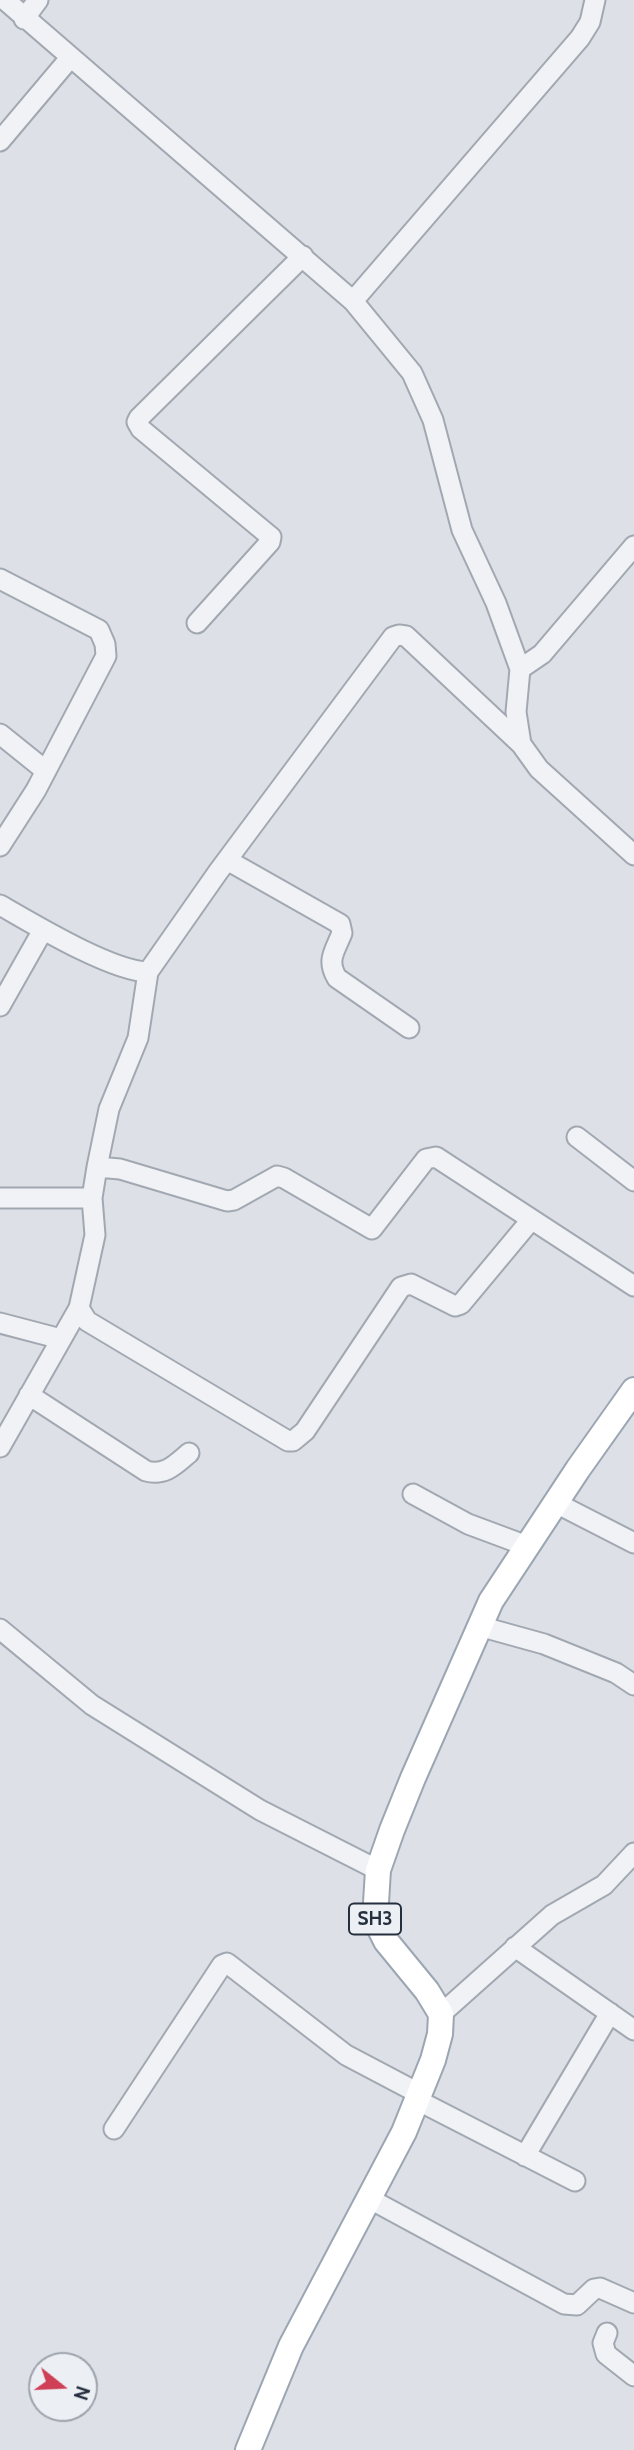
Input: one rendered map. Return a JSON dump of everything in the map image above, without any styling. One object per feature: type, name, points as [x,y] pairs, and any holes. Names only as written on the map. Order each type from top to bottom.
[{"type":"main road","name":"SH3","points":[[441,2014],[428,1991],[386,1941],[375,1919],[379,1870],[413,1778],[491,1601],[634,1390]]},
{"type":"main road","points":[[248,2450],[291,2346],[404,2132],[433,2060],[440,2034],[441,2014]]},
{"type":"street","points":[[5,0],[353,301],[412,373],[433,420],[461,530],[496,603],[520,670],[516,712],[521,744]]},
{"type":"street","points":[[24,19],[38,0]]},
{"type":"street","points":[[353,301],[580,38],[590,22],[595,0]]},
{"type":"street","points":[[0,141],[70,58]]},
{"type":"street","points":[[197,623],[270,542],[271,537],[141,429],[137,422],[303,256]]},
{"type":"street","points":[[520,670],[542,654],[634,546]]},
{"type":"street","points":[[0,579],[99,631],[105,644],[106,656],[46,771],[0,846]]},
{"type":"street","points":[[0,1447],[79,1308],[95,1235],[92,1198],[97,1167],[109,1109],[138,1038],[148,972],[227,860],[393,637],[406,636],[521,744],[539,769],[633,852]]},
{"type":"street","points":[[0,734],[46,771]]},
{"type":"street","points":[[227,860],[340,924],[342,933],[331,968],[337,978],[409,1028]]},
{"type":"street","points":[[0,905],[128,970],[148,972]]},
{"type":"street","points":[[0,1006],[43,929]]},
{"type":"street","points":[[577,1137],[634,1181]]},
{"type":"street","points":[[97,1167],[120,1169],[227,1201],[234,1200],[277,1177],[284,1178],[372,1229],[426,1159],[436,1157],[634,1286]]},
{"type":"street","points":[[0,1198],[92,1198]]},
{"type":"street","points":[[79,1308],[87,1321],[288,1441],[293,1441],[305,1431],[401,1287],[411,1284],[455,1306],[461,1304],[531,1220]]},
{"type":"street","points":[[0,1323],[61,1339]]},
{"type":"street","points":[[29,1395],[146,1471],[156,1474],[170,1470],[189,1452]]},
{"type":"street","points":[[413,1494],[468,1524],[527,1546]]},
{"type":"street","points":[[556,1503],[634,1543]]},
{"type":"street","points":[[479,1626],[544,1644],[616,1673],[634,1685]]},
{"type":"street","points":[[0,1629],[104,1713],[260,1810],[379,1870]]},
{"type":"street","points":[[441,2014],[552,1915],[604,1885],[634,1853]]},
{"type":"street","points":[[515,1947],[634,2030]]},
{"type":"street","points":[[114,2129],[222,1965],[227,1964],[346,2055],[525,2156],[575,2181]]},
{"type":"street","points":[[525,2156],[610,2013]]},
{"type":"street","points":[[370,2199],[564,2304],[577,2305],[594,2289],[600,2288],[634,2303]]},
{"type":"street","points":[[607,2333],[603,2343],[606,2354],[634,2376]]}]
